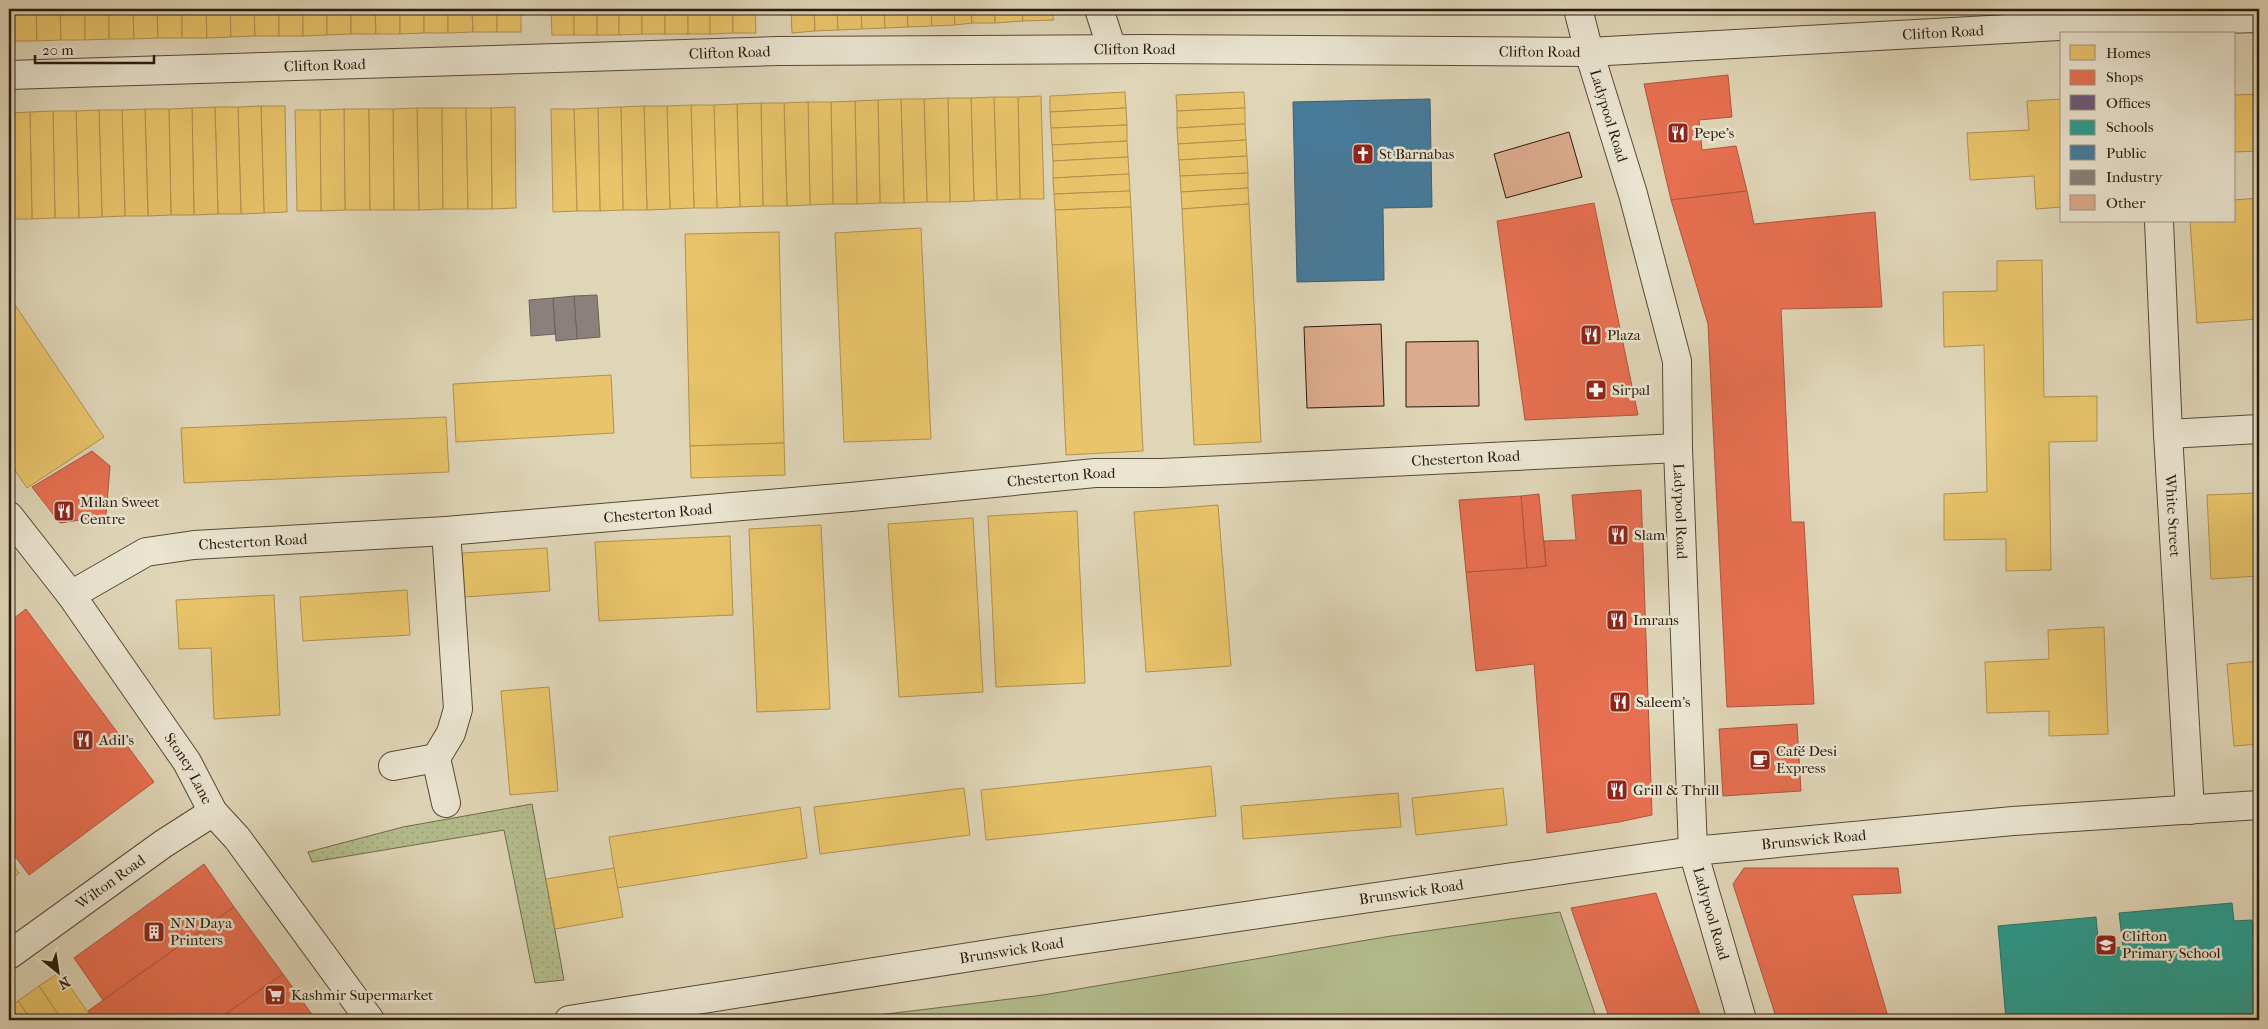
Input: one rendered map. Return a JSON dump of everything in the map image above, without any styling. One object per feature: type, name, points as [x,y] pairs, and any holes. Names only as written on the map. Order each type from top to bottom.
[{"type":"street","points":[[1098,9],[1112,49]]},
{"type":"street","name":"Ladypool Road","points":[[1578,9],[1632,194],[1677,361],[1678,448],[1693,851],[1742,1020]]},
{"type":"street","name":"Clifton Road","points":[[9,75],[779,51],[1112,49],[1589,52],[2151,28],[2259,18]]},
{"type":"street","name":"White Street","points":[[2159,222],[2168,434],[2190,810]]},
{"type":"street","points":[[2168,434],[2259,429]]},
{"type":"street","name":"Chesterton Road","points":[[71,595],[146,552],[194,545],[446,531],[851,497],[1096,473],[1162,473],[1678,448]]},
{"type":"street","name":"Stoney Lane","points":[[9,516],[71,595],[187,762],[213,812],[236,838],[370,1020]]},
{"type":"street","points":[[446,531],[458,709],[451,733],[436,758],[446,803]]},
{"type":"street","points":[[393,766],[436,758]]},
{"type":"street","name":"Brunswick Road","points":[[569,1020],[1063,942],[1693,851],[2013,821],[2259,805]]},
{"type":"street","name":"Wilton Road","points":[[9,955],[163,844],[213,812]]},
{"type":"green space","points":[[532,804],[564,980],[535,983],[504,830],[312,862],[308,852],[403,827]]},
{"type":"green space","points":[[1560,912],[1597,1020],[837,1020],[1043,995],[1391,936]]},
{"type":"building: Homes","points":[[9,9],[12,9],[13,41],[9,41]]},
{"type":"building: Homes","points":[[12,9],[36,9],[37,41],[13,41]]},
{"type":"building: Homes","points":[[36,9],[60,9],[61,40],[37,41]]},
{"type":"building: Homes","points":[[60,9],[85,9],[85,40],[61,40]]},
{"type":"building: Homes","points":[[85,9],[109,9],[109,39],[85,40]]},
{"type":"building: Homes","points":[[109,9],[133,9],[134,39],[109,39]]},
{"type":"building: Homes","points":[[133,9],[157,9],[158,38],[134,39]]},
{"type":"building: Homes","points":[[157,9],[182,9],[182,38],[158,38]]},
{"type":"building: Homes","points":[[182,9],[206,9],[207,38],[182,38]]},
{"type":"building: Homes","points":[[206,9],[230,9],[231,37],[207,38]]},
{"type":"building: Homes","points":[[230,9],[254,9],[255,36],[231,37]]},
{"type":"building: Homes","points":[[254,9],[279,9],[279,36],[255,36]]},
{"type":"building: Homes","points":[[279,9],[303,9],[303,36],[279,36]]},
{"type":"building: Homes","points":[[303,9],[327,9],[327,35],[303,36]]},
{"type":"building: Homes","points":[[327,9],[351,9],[351,34],[327,35]]},
{"type":"building: Homes","points":[[351,9],[375,9],[376,34],[351,34]]},
{"type":"building: Homes","points":[[375,9],[400,9],[400,34],[376,34]]},
{"type":"building: Homes","points":[[400,9],[424,9],[424,33],[400,34]]},
{"type":"building: Homes","points":[[424,9],[448,9],[448,33],[424,33]]},
{"type":"building: Homes","points":[[448,9],[472,9],[473,32],[448,33]]},
{"type":"building: Homes","points":[[472,9],[497,9],[497,32],[473,32]]},
{"type":"building: Homes","points":[[497,9],[521,9],[521,32],[497,32]]},
{"type":"building: Homes","points":[[551,9],[574,9],[574,35],[552,35]]},
{"type":"building: Homes","points":[[574,9],[597,9],[597,35],[574,35]]},
{"type":"building: Homes","points":[[597,9],[619,9],[619,35],[597,35]]},
{"type":"building: Homes","points":[[619,9],[642,9],[642,34],[619,35]]},
{"type":"building: Homes","points":[[642,9],[665,9],[665,34],[642,34]]},
{"type":"building: Homes","points":[[665,9],[688,9],[688,34],[665,34]]},
{"type":"building: Homes","points":[[688,9],[710,9],[710,34],[688,34]]},
{"type":"building: Homes","points":[[710,9],[733,9],[733,33],[710,34]]},
{"type":"building: Homes","points":[[733,9],[755,9],[756,33],[733,33]]},
{"type":"building: Homes","points":[[791,9],[814,9],[815,31],[792,33]]},
{"type":"building: Homes","points":[[814,9],[837,9],[838,30],[815,31]]},
{"type":"building: Homes","points":[[837,9],[861,9],[862,29],[838,30]]},
{"type":"building: Homes","points":[[861,9],[884,9],[885,28],[862,29]]},
{"type":"building: Homes","points":[[884,9],[907,9],[908,27],[885,28]]},
{"type":"building: Homes","points":[[907,9],[931,9],[932,26],[908,27]]},
{"type":"building: Homes","points":[[931,9],[954,9],[955,25],[932,26]]},
{"type":"building: Homes","points":[[954,9],[971,9],[972,23],[955,25]]},
{"type":"building: Homes","points":[[971,9],[995,9],[995,23],[972,23]]},
{"type":"building: Homes","points":[[995,9],[1022,9],[1023,21],[995,23]]},
{"type":"building: Homes","points":[[1022,9],[1050,9],[1054,20],[1023,21]]},
{"type":"building: Homes","points":[[1125,92],[1126,108],[1050,112],[1050,96]]},
{"type":"building: Homes","points":[[1244,92],[1245,108],[1177,111],[1176,95]]},
{"type":"building: Homes","points":[[2259,94],[2259,151],[2236,152],[2236,95]]},
{"type":"building: Homes","points":[[1041,96],[1044,199],[1020,199],[1018,97]]},
{"type":"building: Homes","points":[[994,97],[1018,97],[1020,199],[997,200]]},
{"type":"building: Homes","points":[[994,97],[997,200],[974,201],[971,98]]},
{"type":"building: Homes","points":[[948,98],[971,98],[974,201],[950,202]]},
{"type":"building: Homes","points":[[948,98],[950,202],[927,202],[924,99]]},
{"type":"building: Homes","points":[[901,99],[924,99],[927,202],[904,203]]},
{"type":"building: Homes","points":[[901,99],[904,203],[880,203],[878,100]]},
{"type":"building: Homes","points":[[2060,99],[2060,207],[2036,209],[2034,176],[1970,180],[1967,133],[2029,130],[2027,101]]},
{"type":"building: Homes","points":[[878,100],[880,203],[857,204],[855,101]]},
{"type":"building: Homes","points":[[855,101],[857,204],[833,204],[831,102]]},
{"type":"building: Homes","points":[[808,102],[831,102],[833,204],[810,205]]},
{"type":"building: Homes","points":[[808,102],[810,205],[787,206],[784,103]]},
{"type":"building: Homes","points":[[761,103],[784,103],[787,206],[763,206]]},
{"type":"building: Homes","points":[[761,103],[763,206],[740,207],[737,104]]},
{"type":"building: Homes","points":[[737,104],[740,207],[717,208],[714,105]]},
{"type":"building: Homes","points":[[691,105],[714,105],[717,208],[694,208]]},
{"type":"building: Homes","points":[[691,105],[694,208],[670,209],[667,106]]},
{"type":"building: Homes","points":[[261,106],[285,106],[287,212],[264,213]]},
{"type":"building: Homes","points":[[261,106],[264,213],[241,214],[238,107]]},
{"type":"building: Homes","points":[[644,106],[667,106],[670,209],[647,210]]},
{"type":"building: Homes","points":[[644,106],[647,210],[623,210],[621,107]]},
{"type":"building: Homes","points":[[215,107],[238,107],[241,214],[218,214]]},
{"type":"building: Homes","points":[[215,107],[218,214],[194,215],[192,108]]},
{"type":"building: Homes","points":[[515,107],[516,208],[492,209],[491,108]]},
{"type":"building: Homes","points":[[621,107],[623,210],[600,211],[598,108]]},
{"type":"building: Homes","points":[[192,108],[194,215],[171,215],[169,109]]},
{"type":"building: Homes","points":[[417,108],[442,108],[443,209],[419,210]]},
{"type":"building: Homes","points":[[417,108],[419,210],[394,210],[393,109]]},
{"type":"building: Homes","points":[[442,108],[466,108],[468,209],[443,209]]},
{"type":"building: Homes","points":[[466,108],[491,108],[492,209],[468,209]]},
{"type":"building: Homes","points":[[598,108],[600,211],[577,211],[574,109]]},
{"type":"building: Homes","points":[[1126,108],[1127,125],[1051,128],[1050,112]]},
{"type":"building: Homes","points":[[1245,108],[1245,124],[1177,128],[1177,111]]},
{"type":"building: Homes","points":[[145,109],[169,109],[171,215],[148,216]]},
{"type":"building: Homes","points":[[145,109],[148,216],[125,216],[122,110]]},
{"type":"building: Homes","points":[[344,109],[369,109],[370,210],[345,210]]},
{"type":"building: Homes","points":[[344,109],[345,210],[321,211],[320,110]]},
{"type":"building: Homes","points":[[369,109],[393,109],[394,210],[370,210]]},
{"type":"building: Homes","points":[[551,109],[574,109],[577,211],[553,212]]},
{"type":"building: Homes","points":[[99,110],[122,110],[125,216],[102,217]]},
{"type":"building: Homes","points":[[99,110],[102,217],[79,218],[76,111]]},
{"type":"building: Homes","points":[[295,110],[320,110],[321,211],[297,211]]},
{"type":"building: Homes","points":[[53,111],[76,111],[79,218],[55,218]]},
{"type":"building: Homes","points":[[53,111],[55,218],[32,219],[30,112]]},
{"type":"building: Homes","points":[[30,112],[32,219],[9,219],[9,113]]},
{"type":"building: Homes","points":[[1245,124],[1246,140],[1178,144],[1177,128]]},
{"type":"building: Homes","points":[[1127,125],[1127,141],[1052,145],[1051,128]]},
{"type":"building: Homes","points":[[1246,140],[1247,156],[1179,160],[1178,144]]},
{"type":"building: Homes","points":[[1127,141],[1128,157],[1053,161],[1052,145]]},
{"type":"building: Homes","points":[[1247,156],[1248,173],[1180,176],[1179,160]]},
{"type":"building: Homes","points":[[1128,157],[1129,174],[1053,178],[1053,161]]},
{"type":"building: Homes","points":[[1248,173],[1248,188],[1181,192],[1180,176]]},
{"type":"building: Homes","points":[[1129,174],[1130,191],[1054,194],[1053,178]]},
{"type":"building: Homes","points":[[1248,188],[1249,204],[1182,209],[1181,192]]},
{"type":"building: Homes","points":[[1130,191],[1131,207],[1055,210],[1054,194]]},
{"type":"building: Homes","points":[[2259,198],[2259,319],[2197,323],[2190,222],[2236,222],[2236,200]]},
{"type":"building: Homes","points":[[1249,204],[1261,442],[1194,445],[1182,209]]},
{"type":"building: Homes","points":[[1131,207],[1143,451],[1066,455],[1055,210]]},
{"type":"building: Homes","points":[[921,228],[931,439],[844,442],[835,233]]},
{"type":"building: Homes","points":[[779,232],[784,443],[690,446],[685,234]]},
{"type":"building: Homes","points":[[2042,260],[2044,397],[2097,396],[2097,441],[2049,442],[2051,570],[2006,571],[2006,539],[1944,540],[1944,494],[1987,492],[1984,345],[1944,347],[1943,292],[1997,291],[1997,261]]},
{"type":"building: Homes","points":[[9,296],[104,437],[27,488],[9,462]]},
{"type":"building: Homes","points":[[611,375],[614,433],[456,442],[453,384]]},
{"type":"building: Homes","points":[[446,417],[449,472],[184,483],[181,428]]},
{"type":"building: Homes","points":[[784,443],[785,475],[691,478],[690,446]]},
{"type":"building: Homes","points":[[2258,493],[2259,576],[2211,579],[2207,495]]},
{"type":"building: Homes","points":[[1218,505],[1231,666],[1146,672],[1134,512]]},
{"type":"building: Homes","points":[[1077,511],[1085,683],[996,687],[988,516]]},
{"type":"building: Homes","points":[[973,518],[983,692],[899,697],[888,524]]},
{"type":"building: Homes","points":[[821,525],[830,709],[757,712],[749,529]]},
{"type":"building: Homes","points":[[730,536],[733,615],[599,621],[595,542]]},
{"type":"building: Homes","points":[[547,548],[550,591],[465,597],[462,553]]},
{"type":"building: Homes","points":[[407,590],[410,635],[303,641],[300,597]]},
{"type":"building: Homes","points":[[274,595],[280,715],[214,719],[211,648],[179,649],[176,600]]},
{"type":"building: Homes","points":[[2104,627],[2108,734],[2049,736],[2049,711],[1987,713],[1985,662],[2049,659],[2048,630]]},
{"type":"building: Homes","points":[[2259,661],[2259,744],[2234,746],[2227,664]]},
{"type":"building: Homes","points":[[549,687],[558,791],[510,795],[501,691]]},
{"type":"building: Homes","points":[[1211,766],[1216,816],[986,840],[981,790]]},
{"type":"building: Homes","points":[[964,788],[970,835],[820,854],[814,807]]},
{"type":"building: Homes","points":[[1503,788],[1507,825],[1416,835],[1412,798]]},
{"type":"building: Homes","points":[[1398,793],[1401,827],[1243,839],[1241,806]]},
{"type":"building: Homes","points":[[800,807],[807,858],[617,888],[609,837]]},
{"type":"building: Homes","points":[[9,859],[19,873],[9,881]]},
{"type":"building: Homes","points":[[614,868],[623,917],[555,929],[546,879]]},
{"type":"building: Homes","points":[[60,972],[93,1020],[62,1020],[39,986]]},
{"type":"building: Homes","points":[[39,986],[62,1020],[31,1020],[18,1001]]},
{"type":"building: Homes","points":[[18,1001],[31,1020],[9,1020],[9,1007]]},
{"type":"building: Shops","name":"Pepe's","points":[[1728,75],[1732,117],[1699,120],[1702,150],[1736,146],[1747,191],[1671,200],[1644,84]]},
{"type":"building: Shops","points":[[1747,191],[1754,224],[1875,212],[1882,307],[1781,309],[1791,522],[1804,522],[1814,704],[1727,707],[1708,324],[1671,200]]},
{"type":"building: Shops","points":[[1594,203],[1638,415],[1525,420],[1497,221]]},
{"type":"building: Shops","points":[[92,451],[110,466],[106,516],[60,523],[32,487]]},
{"type":"building: Shops","points":[[1641,490],[1652,815],[1547,833],[1534,664],[1476,671],[1466,572],[1546,566],[1544,541],[1576,540],[1572,495]]},
{"type":"building: Shops","points":[[1539,494],[1546,566],[1527,568],[1521,496]]},
{"type":"building: Shops","points":[[1521,496],[1527,568],[1466,572],[1459,500]]},
{"type":"building: Shops","points":[[26,609],[154,782],[29,875],[9,848],[9,622]]},
{"type":"building: Shops","name":"Café Desi Express","points":[[1797,724],[1801,791],[1723,796],[1719,729]]},
{"type":"building: Shops","name":"N N Daya Printers","points":[[204,864],[234,907],[103,1000],[74,958]]},
{"type":"building: Shops","points":[[1744,868],[1898,868],[1901,893],[1852,895],[1889,1020],[1777,1020],[1733,884]]},
{"type":"building: Shops","points":[[1656,893],[1702,1020],[1610,1020],[1571,908]]},
{"type":"building: Shops","points":[[234,907],[283,974],[217,1020],[95,1020],[88,1011]]},
{"type":"building: Shops","name":"Kashmir Supermarket","points":[[283,974],[313,1016],[307,1020],[217,1020]]},
{"type":"building: Offices","points":[[1430,9],[1539,9],[1533,10]]},
{"type":"building: Schools","points":[[2232,903],[2234,921],[2252,920],[2259,998],[2259,1020],[2006,1020],[1998,926],[2096,917],[2099,949],[2123,947],[2119,913]]},
{"type":"building: Public","name":"St Barnabas","points":[[1430,99],[1432,207],[1383,208],[1384,280],[1297,282],[1293,102]]},
{"type":"building: Industry","points":[[597,295],[600,337],[577,339],[574,296]]},
{"type":"building: Industry","points":[[574,296],[577,339],[556,341],[553,298]]},
{"type":"building: Industry","points":[[553,298],[555,334],[531,336],[529,300]]},
{"type":"building: Other","points":[[1569,132],[1582,177],[1506,198],[1494,154]]},
{"type":"building: Other","points":[[1381,324],[1384,406],[1307,408],[1304,327]]},
{"type":"building: Other","points":[[1478,341],[1479,406],[1406,407],[1406,342]]},
{"type":"place","name":"Pepe's","points":[[1678,133]]},
{"type":"place","name":"St Barnabas","points":[[1363,154]]},
{"type":"place","name":"Plaza","points":[[1591,335]]},
{"type":"place","name":"Sirpal","points":[[1596,390]]},
{"type":"place","name":"Milan Sweet Centre","points":[[64,511]]},
{"type":"place","name":"Slam","points":[[1618,535]]},
{"type":"place","name":"Imrans","points":[[1617,620]]},
{"type":"place","name":"Saleem's","points":[[1620,702]]},
{"type":"place","name":"Adil's","points":[[83,740]]},
{"type":"place","name":"Café Desi Express","points":[[1760,760]]},
{"type":"place","name":"Grill & Thrill","points":[[1617,790]]},
{"type":"place","name":"N N Daya Printers","points":[[154,932]]},
{"type":"place","name":"Clifton Primary School","points":[[2106,945]]},
{"type":"place","name":"Kashmir Supermarket","points":[[275,995]]}]
